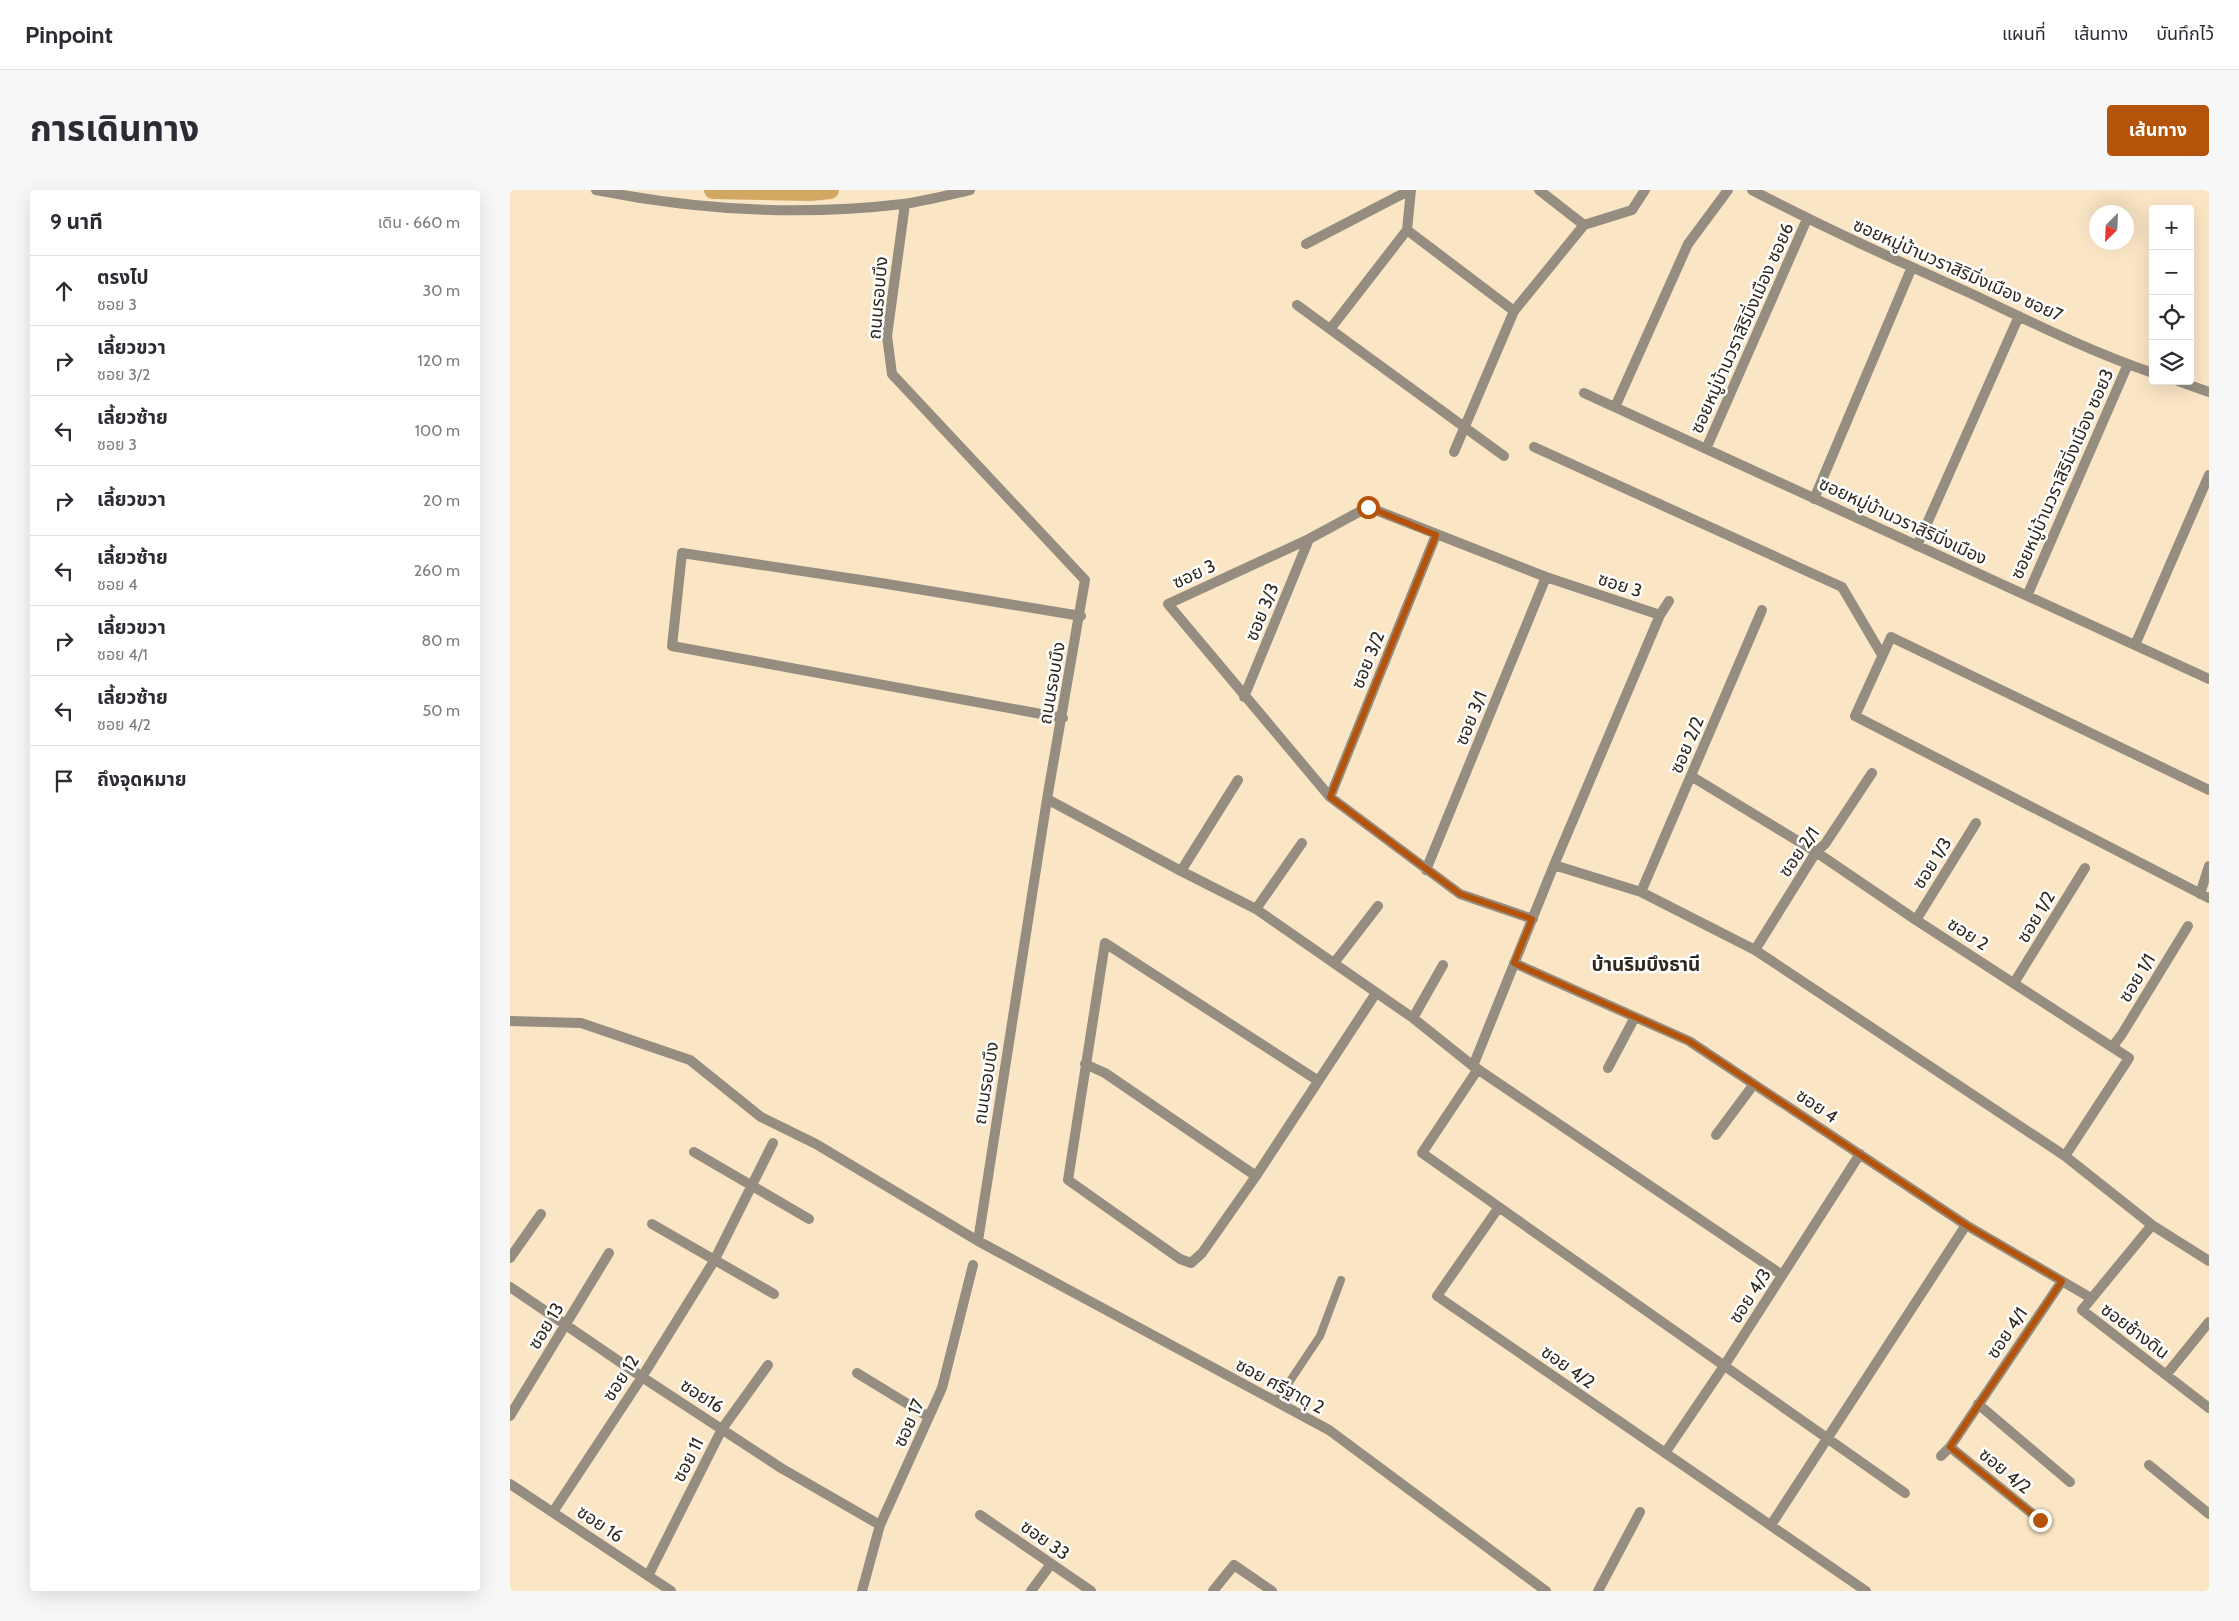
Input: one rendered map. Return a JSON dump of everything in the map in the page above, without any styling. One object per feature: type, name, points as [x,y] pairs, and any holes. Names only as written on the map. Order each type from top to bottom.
[{"type":"street","points":[[596,190],[626,196],[716,207],[810,212],[904,204],[970,190]]},
{"type":"street","points":[[1330,328],[1407,230],[1411,190]]},
{"type":"street","points":[[1306,244],[1411,190]]},
{"type":"street","points":[[1539,190],[1584,225]]},
{"type":"street","points":[[1454,452],[1514,312],[1584,225],[1632,210],[1645,190]]},
{"type":"street","points":[[1615,407],[1688,244],[1728,190]]},
{"type":"street","name":"ซอยหมู่บ้านวราสิริมิ่งเมือง ซอย7","points":[[1752,190],[1807,219],[2019,316],[2149,372]]},
{"type":"street","name":"ถนนรอบบึง","points":[[904,204],[887,336],[892,374],[1086,580],[1063,718],[1047,799],[978,1241]]},
{"type":"street","name":"ซอยหมู่บ้านวราสิริมิ่งเมือง ซอย6","points":[[1706,449],[1807,219]]},
{"type":"street","points":[[1407,230],[1514,312]]},
{"type":"street","points":[[1814,499],[1912,267]]},
{"type":"street","points":[[1297,305],[1504,456]]},
{"type":"street","points":[[1917,546],[2019,316]]},
{"type":"street","name":"ซอยหมู่บ้านวราสิริมิ่งเมือง ซอย3","points":[[2027,596],[2128,364]]},
{"type":"street","points":[[2189,385],[2209,392]]},
{"type":"street","name":"ซอยหมู่บ้านวราสิริมิ่งเมือง","points":[[1584,393],[2209,679]]},
{"type":"street","points":[[1534,447],[1842,587],[1882,655]]},
{"type":"street","points":[[2134,645],[2209,475]]},
{"type":"street","name":"ซอย 3","points":[[1532,919],[1460,894],[1330,797],[1244,698],[1168,604],[1309,538],[1368,507],[1546,577],[1660,615]]},
{"type":"street","name":"ซอย 3/2","points":[[1330,797],[1436,535]]},
{"type":"street","name":"ซอย 3/3","points":[[1244,698],[1309,538]]},
{"type":"street","points":[[1063,718],[672,646],[682,553],[871,581],[1081,616]]},
{"type":"street","name":"ซอย 3/1","points":[[1426,870],[1546,577]]},
{"type":"street","points":[[1668,601],[1660,615],[1554,865],[1514,963],[1476,1068],[1422,1153],[1905,1493]]},
{"type":"street","name":"ซอย 2/2","points":[[1641,892],[1762,610]]},
{"type":"street","points":[[2209,790],[1891,637],[1856,716],[2205,896],[2209,866]]},
{"type":"street","name":"ซอย 2/1","points":[[1755,950],[1816,852],[1825,844],[1872,774]]},
{"type":"street","name":"ซอย 2","points":[[1691,776],[1816,852],[1916,920],[2129,1058],[2065,1156]]},
{"type":"street","points":[[1181,871],[1238,780]]},
{"type":"street","points":[[1047,799],[1181,871],[1256,908],[1413,1018],[1476,1068],[1782,1276]]},
{"type":"street","name":"ซอย 1/3","points":[[1916,920],[1976,823]]},
{"type":"street","points":[[1256,908],[1302,843]]},
{"type":"street","points":[[1554,865],[1641,892],[1755,950],[2065,1156],[2152,1225],[2209,1260]]},
{"type":"street","name":"ซอย 1/2","points":[[2014,983],[2085,868]]},
{"type":"street","points":[[1334,963],[1378,906]]},
{"type":"street","name":"ซอย 1/1","points":[[2112,1046],[2122,1034],[2188,926]]},
{"type":"street","points":[[1318,1080],[1105,943],[1084,1064],[1068,1180],[1180,1259],[1191,1263],[1202,1253],[1256,1176],[1376,992]]},
{"type":"street","name":"ซอย 4","points":[[1514,963],[1689,1041],[1966,1225],[2091,1298]]},
{"type":"street","points":[[1413,1018],[1443,965]]},
{"type":"street","points":[[1608,1068],[1635,1017]]},
{"type":"street","name":"ซอย ศรีฐาตุ 2","points":[[510,1021],[581,1023],[690,1060],[761,1117],[816,1144],[978,1241],[1329,1430],[1546,1591]]},
{"type":"street","points":[[1084,1064],[1105,1073],[1256,1176]]},
{"type":"street","points":[[1716,1135],[1754,1084]]},
{"type":"street","name":"ซอย 12","points":[[554,1512],[642,1377],[714,1261],[773,1143]]},
{"type":"street","points":[[694,1152],[809,1219]]},
{"type":"street","name":"ซอย 4/3","points":[[1665,1453],[1724,1366],[1860,1154]]},
{"type":"street","name":"ซอย 4/2","points":[[1499,1207],[1437,1296],[1866,1591]]},
{"type":"street","points":[[510,1258],[541,1214]]},
{"type":"street","points":[[652,1224],[774,1294]]},
{"type":"street","points":[[1771,1525],[1966,1225]]},
{"type":"street","name":"ซอยช้างดิน","points":[[2152,1225],[2082,1310],[2209,1408]]},
{"type":"street","name":"ซอย 13","points":[[510,1416],[609,1253]]},
{"type":"street","name":"ซอย 17","points":[[862,1591],[880,1526],[942,1388],[973,1265]]},
{"type":"street","name":"ซอย 4/1","points":[[1941,1456],[1950,1447],[2062,1281]]},
{"type":"street","name":"ซอย16","points":[[510,1287],[642,1377],[782,1468],[880,1526]]},
{"type":"street","points":[[2166,1374],[2209,1322]]},
{"type":"street","name":"ซอย 11","points":[[648,1576],[722,1429],[768,1365]]},
{"type":"street","points":[[857,1373],[929,1417]]},
{"type":"street","points":[[1978,1404],[2070,1482]]},
{"type":"street","name":"ซอย 4/2","points":[[1950,1447],[2040,1520]]},
{"type":"street","points":[[2149,1465],[2209,1514]]},
{"type":"street","name":"ซอย 16","points":[[510,1484],[671,1591]]},
{"type":"street","points":[[1598,1591],[1640,1512]]},
{"type":"street","name":"ซอย 33","points":[[980,1514],[1091,1591]]},
{"type":"street","points":[[1031,1591],[1051,1564]]},
{"type":"street","points":[[1214,1591],[1234,1565],[1272,1591]]},
{"type":"lane","points":[[1276,1402],[1320,1336],[1340,1280]]},
{"type":"waterway","points":[[713,190],[810,192],[830,190]]},
{"type":"district","name":"บ้านริมบึงธานี","points":[[1646,964]]},
{"type":"route","points":[[1368,507],[1436,535],[1330,797],[1460,894],[1532,919],[1514,963],[1689,1041],[1966,1225],[2062,1281],[1950,1447],[2040,1520]]}]
